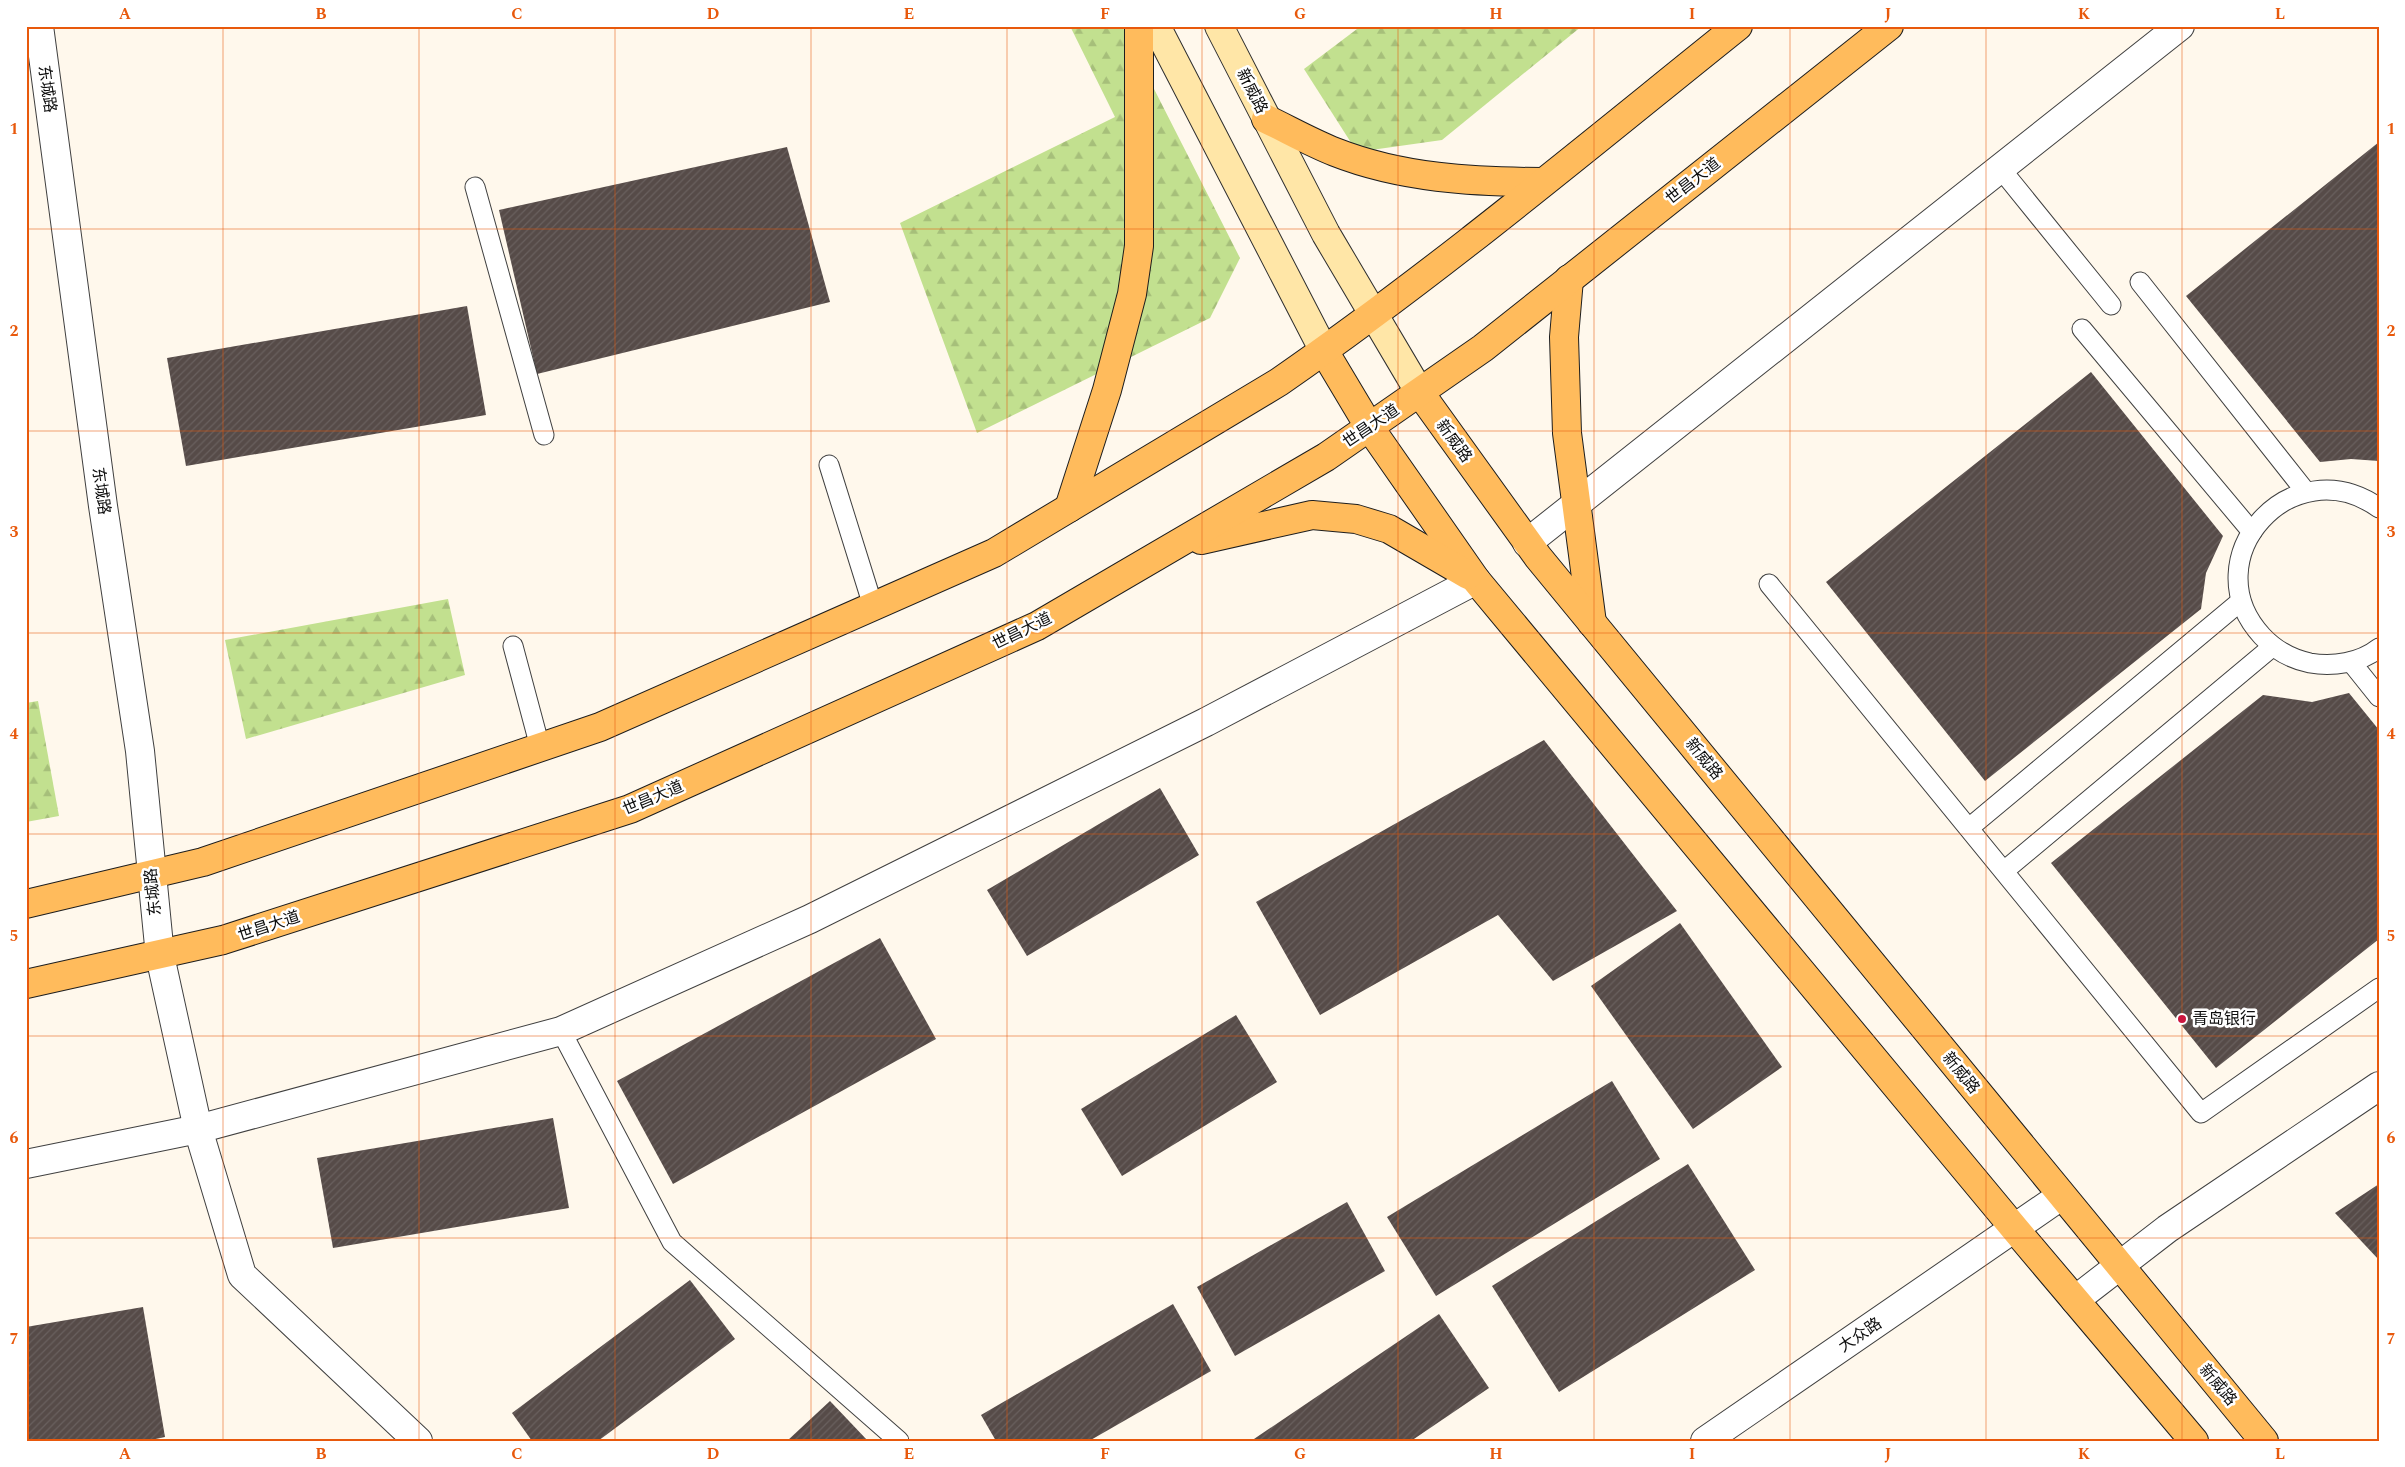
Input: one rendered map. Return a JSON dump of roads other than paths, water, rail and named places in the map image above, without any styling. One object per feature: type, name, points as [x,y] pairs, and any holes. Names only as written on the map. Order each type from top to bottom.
[{"type":"main road","points":[[1069,508],[1107,390],[1132,294],[1137,256],[1140,197],[1139,26]]},
{"type":"main road","points":[[1156,26],[1324,351],[1370,428],[1476,580],[2015,1229],[2194,1441]]},
{"type":"main road","name":"新威路","points":[[1219,26],[1326,234],[1420,394],[1527,543],[2264,1441]]},
{"type":"main road","points":[[26,904],[151,876],[203,862],[600,727],[994,554],[1279,382],[1324,351],[1543,182],[1738,26]]},
{"type":"main road","name":"世昌大道","points":[[26,984],[160,956],[232,938],[630,809],[1037,626],[1168,548],[1282,484],[1420,394],[1483,348],[1889,26]]},
{"type":"main road","points":[[1266,119],[1335,152],[1404,172],[1489,182],[1543,182]]},
{"type":"main road","points":[[1570,279],[1564,337],[1567,433],[1592,623]]},
{"type":"main road","points":[[1168,548],[1270,523],[1312,515],[1356,519],[1389,529],[1476,580]]},
{"type":"street","name":"东城路","points":[[39,26],[103,506],[140,751],[160,956],[198,1129],[242,1275],[418,1441]]},
{"type":"street","points":[[1527,543],[2180,26]]},
{"type":"street","points":[[26,1164],[198,1129],[561,1031],[845,901],[1206,722],[1476,580]]},
{"type":"street","points":[[2075,1300],[2167,1229],[2379,1086]]},
{"type":"street","name":"大众路","points":[[1705,1441],[2061,1196]]},
{"type":"lane","points":[[2000,168],[2111,305]]},
{"type":"lane","points":[[475,187],[544,435]]},
{"type":"lane","points":[[2140,282],[2306,492]]},
{"type":"lane","points":[[2082,329],[2252,532]]},
{"type":"lane","points":[[829,465],[873,606]]},
{"type":"lane","points":[[2379,508],[2366,499],[2337,490],[2306,492],[2278,503],[2257,522],[2244,546],[2238,574],[2241,601],[2253,626],[2272,647],[2296,660],[2324,665],[2352,662],[2379,648]]},
{"type":"lane","points":[[1769,584],[2201,1113],[2379,988]]},
{"type":"lane","points":[[1968,828],[2241,601]]},
{"type":"lane","points":[[513,646],[540,747]]},
{"type":"lane","points":[[2004,872],[2272,647]]},
{"type":"lane","points":[[2352,662],[2379,697]]},
{"type":"lane","points":[[561,1031],[672,1242],[899,1441]]},
{"type":"place","name":"青岛银行","points":[[2182,1019]]}]
